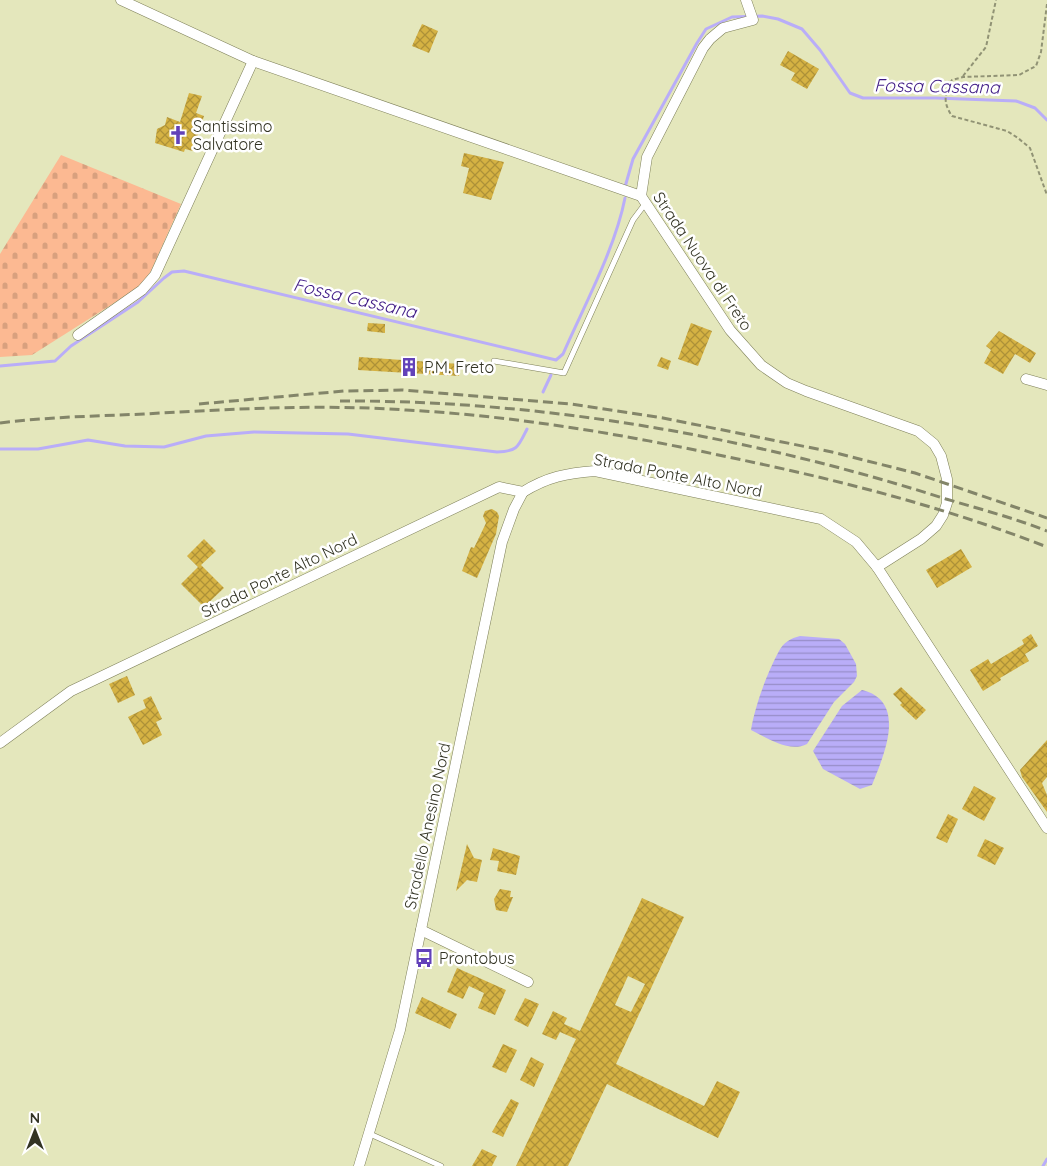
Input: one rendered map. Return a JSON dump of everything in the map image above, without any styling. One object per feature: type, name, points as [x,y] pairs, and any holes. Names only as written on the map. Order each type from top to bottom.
[{"type":"street","name":"Strada Nuova di Freto","points":[[121,0],[252,61],[643,200],[730,330],[761,365],[787,383],[918,431],[934,444],[941,456],[948,479],[948,503],[943,515],[936,526],[920,539],[877,567]]},
{"type":"street","points":[[643,200],[647,157],[698,57],[716,33],[723,28],[752,20],[746,0]]},
{"type":"street","points":[[78,335],[142,290],[155,276],[252,61]]},
{"type":"street","points":[[1026,379],[1047,385]]},
{"type":"street","name":"Strada Ponte Alto Nord","points":[[0,743],[64,695],[498,486],[523,492],[540,481],[565,473],[595,471],[821,519],[856,542],[877,567],[1047,828]]},
{"type":"street","name":"Stradello Anesino Nord","points":[[358,1166],[370,1134],[396,1047],[502,542],[514,509],[523,492]]},
{"type":"street","points":[[421,930],[528,982]]},
{"type":"lane","points":[[494,361],[564,373],[643,200]]},
{"type":"lane","points":[[370,1134],[441,1166]]},
{"type":"path","points":[[962,78],[986,47],[996,0]]},
{"type":"path","points":[[1047,4],[1041,52],[1036,66],[1019,75],[952,80],[947,88],[945,98],[946,108],[952,116],[1006,131],[1030,148],[1047,195]]},
{"type":"green space","points":[[61,155],[181,204],[151,271],[141,286],[32,355],[0,357],[0,254]]},
{"type":"shaded area","points":[[800,636],[839,639],[845,644],[856,664],[857,676],[854,682],[834,702],[807,744],[793,747],[778,743],[751,730],[762,690],[779,651],[788,641]]},
{"type":"shaded area","points":[[862,690],[876,696],[885,705],[889,717],[889,730],[882,759],[872,785],[860,789],[823,769],[813,751],[842,706]]},
{"type":"building","points":[[422,24],[438,31],[429,53],[412,46]]},
{"type":"building","points":[[788,51],[819,69],[807,89],[791,80],[795,73],[780,65]]},
{"type":"building","points":[[189,93],[202,96],[196,113],[204,116],[193,151],[185,149],[184,152],[155,143],[157,129],[165,125],[167,117],[180,122]]},
{"type":"building","points":[[464,153],[504,162],[491,200],[463,193],[469,168],[461,166]]},
{"type":"building","points":[[368,323],[385,324],[385,333],[367,331]]},
{"type":"building","points":[[691,323],[712,331],[698,366],[678,359]]},
{"type":"building","points":[[999,331],[1036,353],[1030,363],[1015,354],[1003,374],[984,363],[991,350],[986,346]]},
{"type":"building","name":"P.M. Freto","points":[[359,357],[460,364],[459,376],[358,370]]},
{"type":"building","points":[[661,357],[671,361],[668,370],[657,366]]},
{"type":"building","points":[[492,509],[499,516],[496,534],[477,578],[462,571],[471,547],[474,548],[486,523],[483,516],[485,511]]},
{"type":"building","points":[[204,539],[216,551],[201,565],[224,588],[204,607],[181,584],[198,567],[187,556]]},
{"type":"building","points":[[961,549],[972,567],[937,588],[926,570]]},
{"type":"building","points":[[1031,634],[1038,646],[1025,654],[1029,661],[1000,678],[1001,680],[983,691],[970,670],[988,659],[991,664],[1024,644],[1022,640]]},
{"type":"building","points":[[127,676],[135,695],[118,703],[109,684]]},
{"type":"building","points":[[901,687],[926,710],[916,720],[900,705],[902,703],[893,694]]},
{"type":"building","points":[[151,696],[162,719],[156,722],[162,735],[143,745],[128,717],[146,708],[143,700]]},
{"type":"building","points":[[1047,740],[1047,777],[1042,783],[1047,795],[1047,812],[1022,777],[1020,770]]},
{"type":"building","points":[[974,786],[996,798],[984,821],[962,809]]},
{"type":"building","points":[[948,814],[958,819],[947,843],[936,838]]},
{"type":"building","points":[[985,839],[1004,848],[995,865],[977,856]]},
{"type":"building","points":[[467,844],[474,858],[482,860],[477,882],[467,880],[456,891]]},
{"type":"building","points":[[493,848],[520,856],[516,875],[497,871],[499,861],[490,860]]},
{"type":"building","points":[[500,889],[511,891],[510,897],[513,897],[507,912],[496,910],[494,899]]},
{"type":"building","points":[[642,898],[684,917],[616,1064],[704,1106],[717,1081],[740,1092],[718,1138],[607,1084],[568,1166],[516,1166],[576,1039],[560,1032],[556,1040],[542,1034],[553,1011],[567,1018],[564,1024],[580,1031]],"holes":[[[628,976],[645,984],[631,1012],[615,1005]]]},
{"type":"building","points":[[457,968],[506,990],[495,1015],[478,1008],[484,993],[469,986],[463,999],[447,992]]},
{"type":"building","points":[[422,997],[457,1014],[450,1029],[415,1013]]},
{"type":"building","points":[[525,998],[539,1004],[528,1027],[514,1020]]},
{"type":"building","points":[[503,1044],[517,1050],[506,1073],[492,1067]]},
{"type":"building","points":[[531,1057],[544,1064],[534,1087],[520,1080]]},
{"type":"building","points":[[511,1099],[519,1103],[503,1137],[492,1132]]},
{"type":"building","points":[[482,1149],[497,1156],[492,1166],[472,1166]]},
{"type":"waterway","name":"Fossa Cassana","points":[[625,187],[633,159],[697,43],[706,29],[732,17],[762,16],[778,19],[802,29],[820,50],[850,93],[863,98],[1016,101],[1035,108],[1047,120]]},
{"type":"waterway","name":"Fossa Cassana","points":[[0,366],[55,361],[71,346],[138,302],[172,272],[184,271],[556,360],[563,354],[607,257],[625,198]]},
{"type":"waterway","points":[[543,392],[551,375]]},
{"type":"waterway","points":[[0,449],[38,449],[88,440],[125,446],[164,447],[206,436],[254,432],[348,434],[497,452],[509,451],[516,447],[527,429]]},
{"type":"waterway","points":[[1043,1166],[1047,1159]]},
{"type":"railway","points":[[199,404],[344,391],[402,390],[571,404],[663,418],[832,452],[915,473],[1047,518]]},
{"type":"railway","points":[[340,401],[417,402],[493,407],[647,426],[723,440],[798,457],[873,477],[1047,531]]},
{"type":"railway","points":[[0,423],[72,417],[308,407],[373,408],[528,421],[648,441],[809,475],[889,495],[969,519],[1047,547]]},
{"type":"place","name":"Santissimo Salvatore","points":[[178,135]]},
{"type":"place","name":"P.M. Freto","points":[[409,367]]},
{"type":"place","name":"Prontobus","points":[[424,958]]}]
